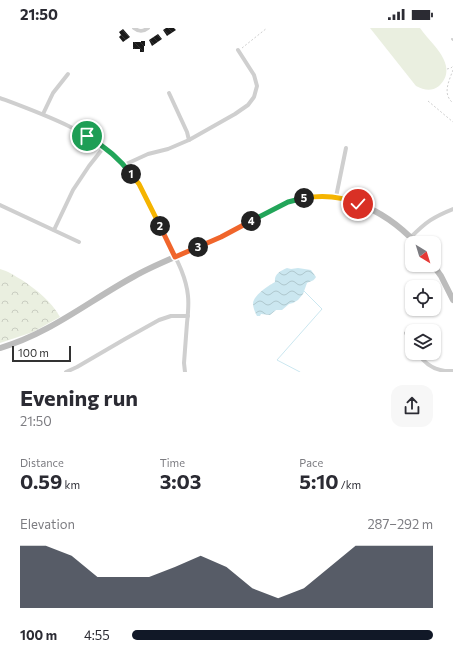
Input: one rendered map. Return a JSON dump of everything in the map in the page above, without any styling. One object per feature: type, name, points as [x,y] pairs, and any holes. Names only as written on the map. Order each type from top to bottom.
[{"type":"street","points":[[134,28],[140,31],[144,31],[148,28]]},
{"type":"street","points":[[124,165],[148,154],[168,149],[190,140],[248,105],[254,96],[257,86],[254,75],[238,50]]},
{"type":"street","points":[[43,114],[53,93],[68,74]]},
{"type":"street","points":[[169,93],[190,140]]},
{"type":"street","points":[[0,98],[43,114],[87,136],[104,147],[124,165],[139,184],[175,257],[187,289],[188,316],[184,363],[185,372]]},
{"type":"street","points":[[54,230],[80,178],[104,147]]},
{"type":"street","points":[[336,197],[346,148]]},
{"type":"street","points":[[0,348],[19,342],[44,330],[134,276],[221,237],[288,202],[297,199],[316,196],[336,197],[353,202],[374,211],[394,223],[410,236]]},
{"type":"street","points":[[0,205],[79,242]]},
{"type":"street","points":[[412,236],[432,218],[453,209]]},
{"type":"street","points":[[438,272],[453,300]]},
{"type":"street","points":[[66,372],[159,320],[171,316],[188,316]]},
{"type":"street","points":[[422,360],[432,368],[443,371],[453,371]]},
{"type":"path","points":[[238,50],[268,28]]},
{"type":"path","points":[[447,69],[453,66]]},
{"type":"path","points":[[453,70],[446,90],[448,99],[453,103]]},
{"type":"path","points":[[428,101],[453,122]]},
{"type":"green space","points":[[370,28],[420,28],[444,60],[446,66],[446,76],[443,81],[439,86],[430,90],[416,86]]},
{"type":"green space","points":[[0,269],[9,272],[39,292],[53,306],[60,317],[33,332],[0,343]]},
{"type":"water","points":[[287,268],[311,270],[316,277],[307,283],[303,294],[298,300],[289,304],[282,310],[276,310],[270,315],[261,314],[260,316],[257,316],[253,307],[254,300],[262,291],[275,282],[275,277],[278,273]]},
{"type":"building","points":[[166,28],[174,28],[176,30],[167,36],[163,30]]},
{"type":"building","points":[[123,29],[130,37],[123,42],[119,37],[121,35],[119,32]]},
{"type":"building","points":[[158,34],[162,39],[152,46],[149,40]]},
{"type":"building","points":[[145,41],[144,52],[140,52],[140,49],[133,49],[133,42]]},
{"type":"waterway","points":[[300,372],[277,360],[322,309],[304,291]]},
{"type":"route","points":[[87,136],[114,155],[139,184],[175,257],[221,237],[279,206],[297,199],[326,196],[345,199],[358,204]]}]
